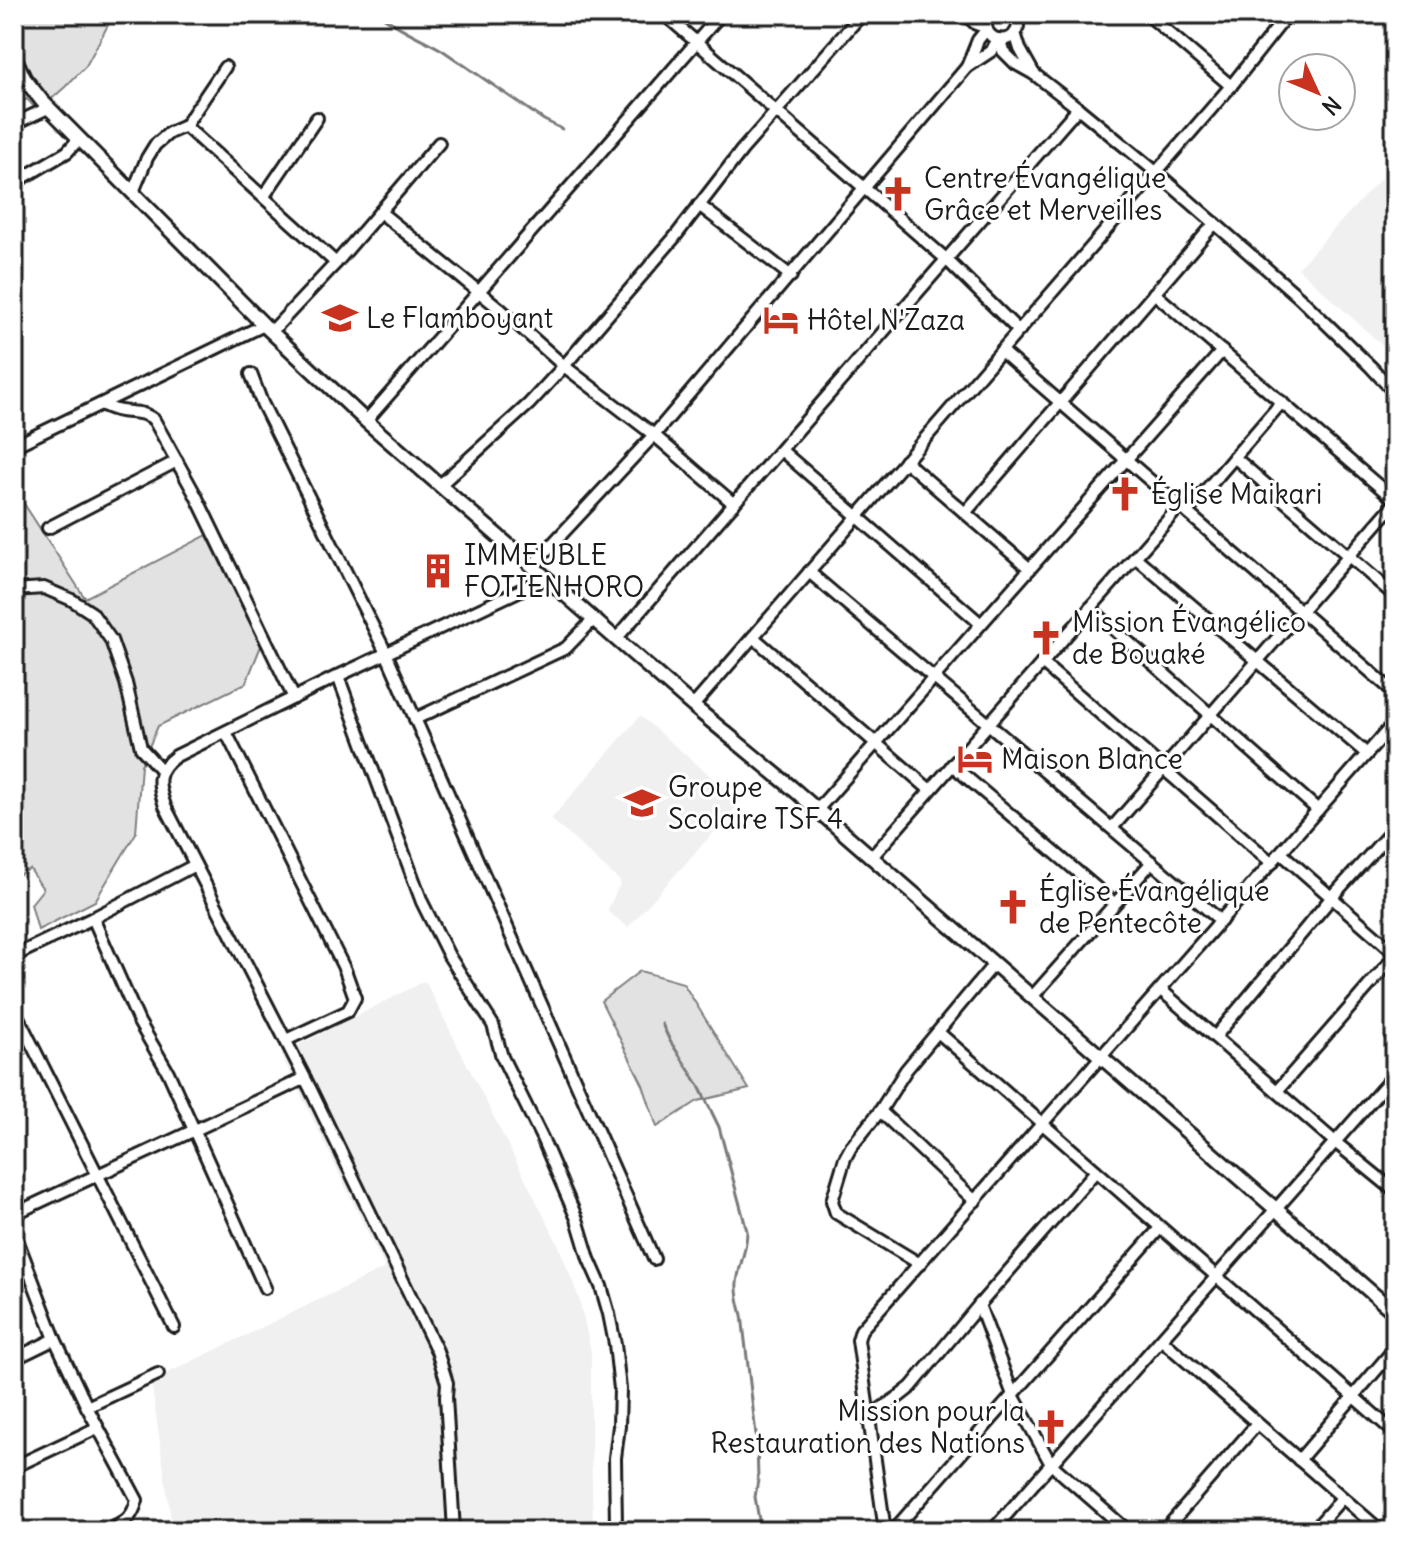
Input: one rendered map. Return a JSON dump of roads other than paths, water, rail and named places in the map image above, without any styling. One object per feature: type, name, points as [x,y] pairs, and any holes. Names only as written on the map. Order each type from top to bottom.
[{"type":"street","points":[[664,14],[946,259],[1019,331]]},
{"type":"street","points":[[366,421],[721,14]]},
{"type":"street","points":[[440,485],[529,404],[564,366],[674,238],[742,150],[862,14]]},
{"type":"street","points":[[965,14],[999,40],[1003,51],[1016,64],[1034,74],[1156,172],[1299,297],[1395,393]]},
{"type":"street","points":[[967,67],[986,28],[988,14]]},
{"type":"street","points":[[1147,14],[1231,86]]},
{"type":"street","points":[[693,706],[1231,86],[1288,14]]},
{"type":"street","points":[[532,566],[654,435],[967,67],[991,51],[999,40],[1011,37],[1019,21]]},
{"type":"street","points":[[1019,21],[1020,49],[1034,74]]},
{"type":"street","points":[[14,56],[33,91],[48,108],[268,328],[366,421],[1395,1313]]},
{"type":"street","points":[[133,192],[155,145],[169,133],[185,126],[225,67]]},
{"type":"street","points":[[14,124],[48,108]]},
{"type":"street","points":[[616,639],[1078,108]]},
{"type":"street","points":[[264,196],[317,118]]},
{"type":"street","points":[[185,126],[336,263]]},
{"type":"street","points":[[14,183],[67,152],[79,139]]},
{"type":"street","points":[[14,446],[268,328],[336,263],[439,143]]},
{"type":"street","points":[[699,205],[791,276]]},
{"type":"street","points":[[380,212],[734,504]]},
{"type":"street","points":[[965,513],[1215,223]]},
{"type":"street","points":[[1112,828],[1395,502],[1154,293]]},
{"type":"street","points":[[1001,351],[1395,693]]},
{"type":"street","points":[[817,810],[1222,351]]},
{"type":"street","points":[[251,374],[262,403],[386,653],[654,1259]]},
{"type":"street","points":[[871,858],[1135,557],[1234,457],[1282,402]]},
{"type":"street","points":[[101,404],[116,411],[150,416],[196,496],[294,698]]},
{"type":"street","points":[[781,450],[981,624]]},
{"type":"street","points":[[1234,457],[1395,596]]},
{"type":"street","points":[[48,528],[177,461]]},
{"type":"street","points":[[905,461],[1030,569]]},
{"type":"street","points":[[1135,557],[1367,754]]},
{"type":"street","points":[[809,572],[1221,921]]},
{"type":"street","points":[[454,1531],[447,1383],[437,1351],[305,1078],[165,806],[159,782],[161,770],[176,756],[546,578]]},
{"type":"street","points":[[14,590],[44,588],[92,613],[111,640],[126,683],[141,748],[161,770]]},
{"type":"street","points":[[1090,608],[1318,810]]},
{"type":"street","points":[[415,719],[566,648],[594,619]]},
{"type":"street","points":[[753,637],[930,790]]},
{"type":"street","points":[[1042,663],[1272,863]]},
{"type":"street","points":[[338,676],[422,902],[449,956],[493,1025],[502,1057],[548,1151],[601,1286],[615,1344],[620,1389],[614,1529]]},
{"type":"street","points":[[885,1531],[858,1335],[861,1330],[1395,722]]},
{"type":"street","points":[[226,732],[345,970],[355,998],[348,1011],[286,1040]]},
{"type":"street","points":[[952,765],[1114,903]]},
{"type":"street","points":[[1215,1037],[1332,897],[1391,839],[1395,827]]},
{"type":"street","points":[[1277,1091],[1395,954],[1281,853]]},
{"type":"street","points":[[1032,997],[1152,862]]},
{"type":"street","points":[[14,956],[195,865]]},
{"type":"street","points":[[93,918],[139,1022],[168,1072],[265,1288]]},
{"type":"street","points":[[920,1264],[836,1213],[832,1201],[845,1158],[858,1137],[880,1111],[906,1070],[994,964]]},
{"type":"street","points":[[1161,990],[1395,1191]]},
{"type":"street","points":[[14,1009],[174,1327]]},
{"type":"street","points":[[938,1032],[1395,1433]]},
{"type":"street","points":[[996,1530],[1395,1074]]},
{"type":"street","points":[[14,1214],[305,1078]]},
{"type":"street","points":[[880,1111],[975,1201]]},
{"type":"street","points":[[870,1416],[911,1387],[1096,1171]]},
{"type":"street","points":[[893,1531],[1160,1228]]},
{"type":"street","points":[[14,1237],[55,1339],[97,1428],[137,1500],[133,1514],[108,1531]]},
{"type":"street","points":[[979,1305],[1013,1395],[1051,1464],[1128,1531]]},
{"type":"street","points":[[14,1359],[55,1339]]},
{"type":"street","points":[[1162,1340],[1381,1531]]},
{"type":"street","points":[[1299,1460],[1395,1348]]},
{"type":"street","points":[[87,1407],[158,1374]]},
{"type":"street","points":[[1164,1531],[1257,1424]]},
{"type":"street","points":[[14,1467],[97,1428]]},
{"type":"street","points":[[1313,1531],[1342,1498]]},
{"type":"waterway","points":[[379,14],[442,50],[562,129]]},
{"type":"waterway","points":[[662,1024],[698,1084],[719,1127],[747,1231],[737,1291],[757,1443],[755,1497],[761,1531]]},
{"type":"place","name":"Centre Évangélique Grâce et Merveilles","points":[[898,194]]},
{"type":"place","name":"Le Flamboyant","points":[[340,318]]},
{"type":"place","name":"Hôtel N'Zaza","points":[[781,320]]},
{"type":"place","name":"Église Maikari","points":[[1125,494]]},
{"type":"place","name":"IMMEUBLE FOTIENHORO","points":[[438,571]]},
{"type":"place","name":"Mission Évangélico de Bouaké","points":[[1046,638]]},
{"type":"place","name":"Maison Blance","points":[[975,759]]},
{"type":"place","name":"Groupe Scolaire TSF 4","points":[[642,803]]},
{"type":"place","name":"Église Évangélique de Pentecôte","points":[[1013,907]]},
{"type":"place","name":"Mission pour la Restauration des Nations","points":[[1051,1427]]}]
